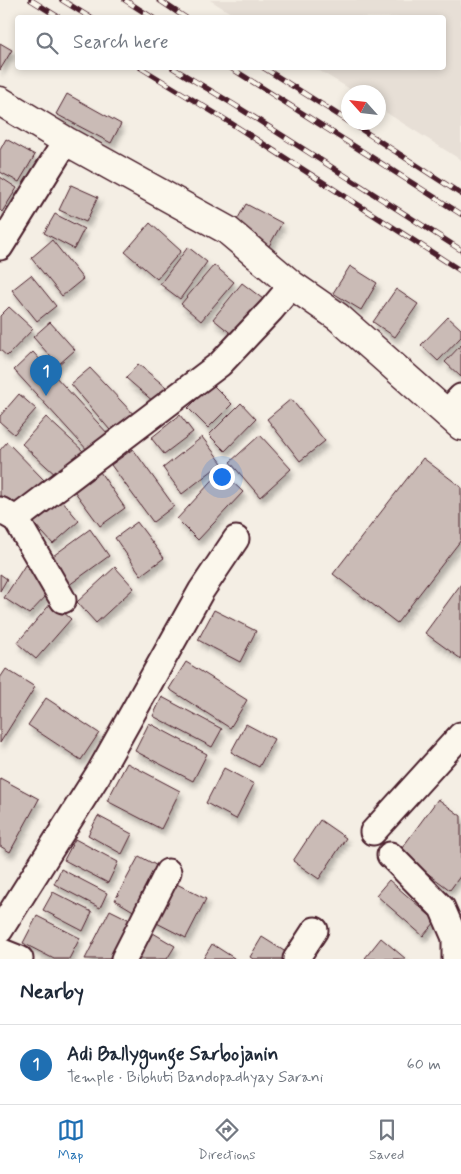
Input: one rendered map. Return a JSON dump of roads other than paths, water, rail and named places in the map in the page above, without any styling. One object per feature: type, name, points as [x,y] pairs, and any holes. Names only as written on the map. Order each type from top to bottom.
[{"type":"main road","points":[[0,101],[66,141],[227,230],[292,285],[338,317],[456,412]]},
{"type":"street","points":[[0,247],[66,141]]},
{"type":"street","points":[[63,600],[8,515],[220,364],[292,285]]},
{"type":"street","points":[[0,930],[99,773],[201,591],[236,540]]},
{"type":"street","points":[[373,832],[461,735]]},
{"type":"street","points":[[390,855],[442,908],[455,938],[454,959]]},
{"type":"street","points":[[124,959],[168,872]]},
{"type":"street","points":[[296,959],[315,930]]},
{"type":"street","points":[[0,951],[20,959]]},
{"type":"railway","points":[[31,0],[55,15]]},
{"type":"railway","points":[[62,0],[86,15]]},
{"type":"railway","points":[[125,0],[148,15]]},
{"type":"railway","points":[[159,0],[182,15]]},
{"type":"railway","points":[[144,70],[226,120],[461,271]]},
{"type":"railway","points":[[176,70],[233,104],[461,250]]},
{"type":"railway","points":[[234,70],[461,214]]},
{"type":"railway","points":[[267,70],[341,117]]},
{"type":"railway","points":[[362,130],[461,194]]},
{"type":"place","name":"Adi Ballygunge Sarbojanin","points":[[46,396]]}]
